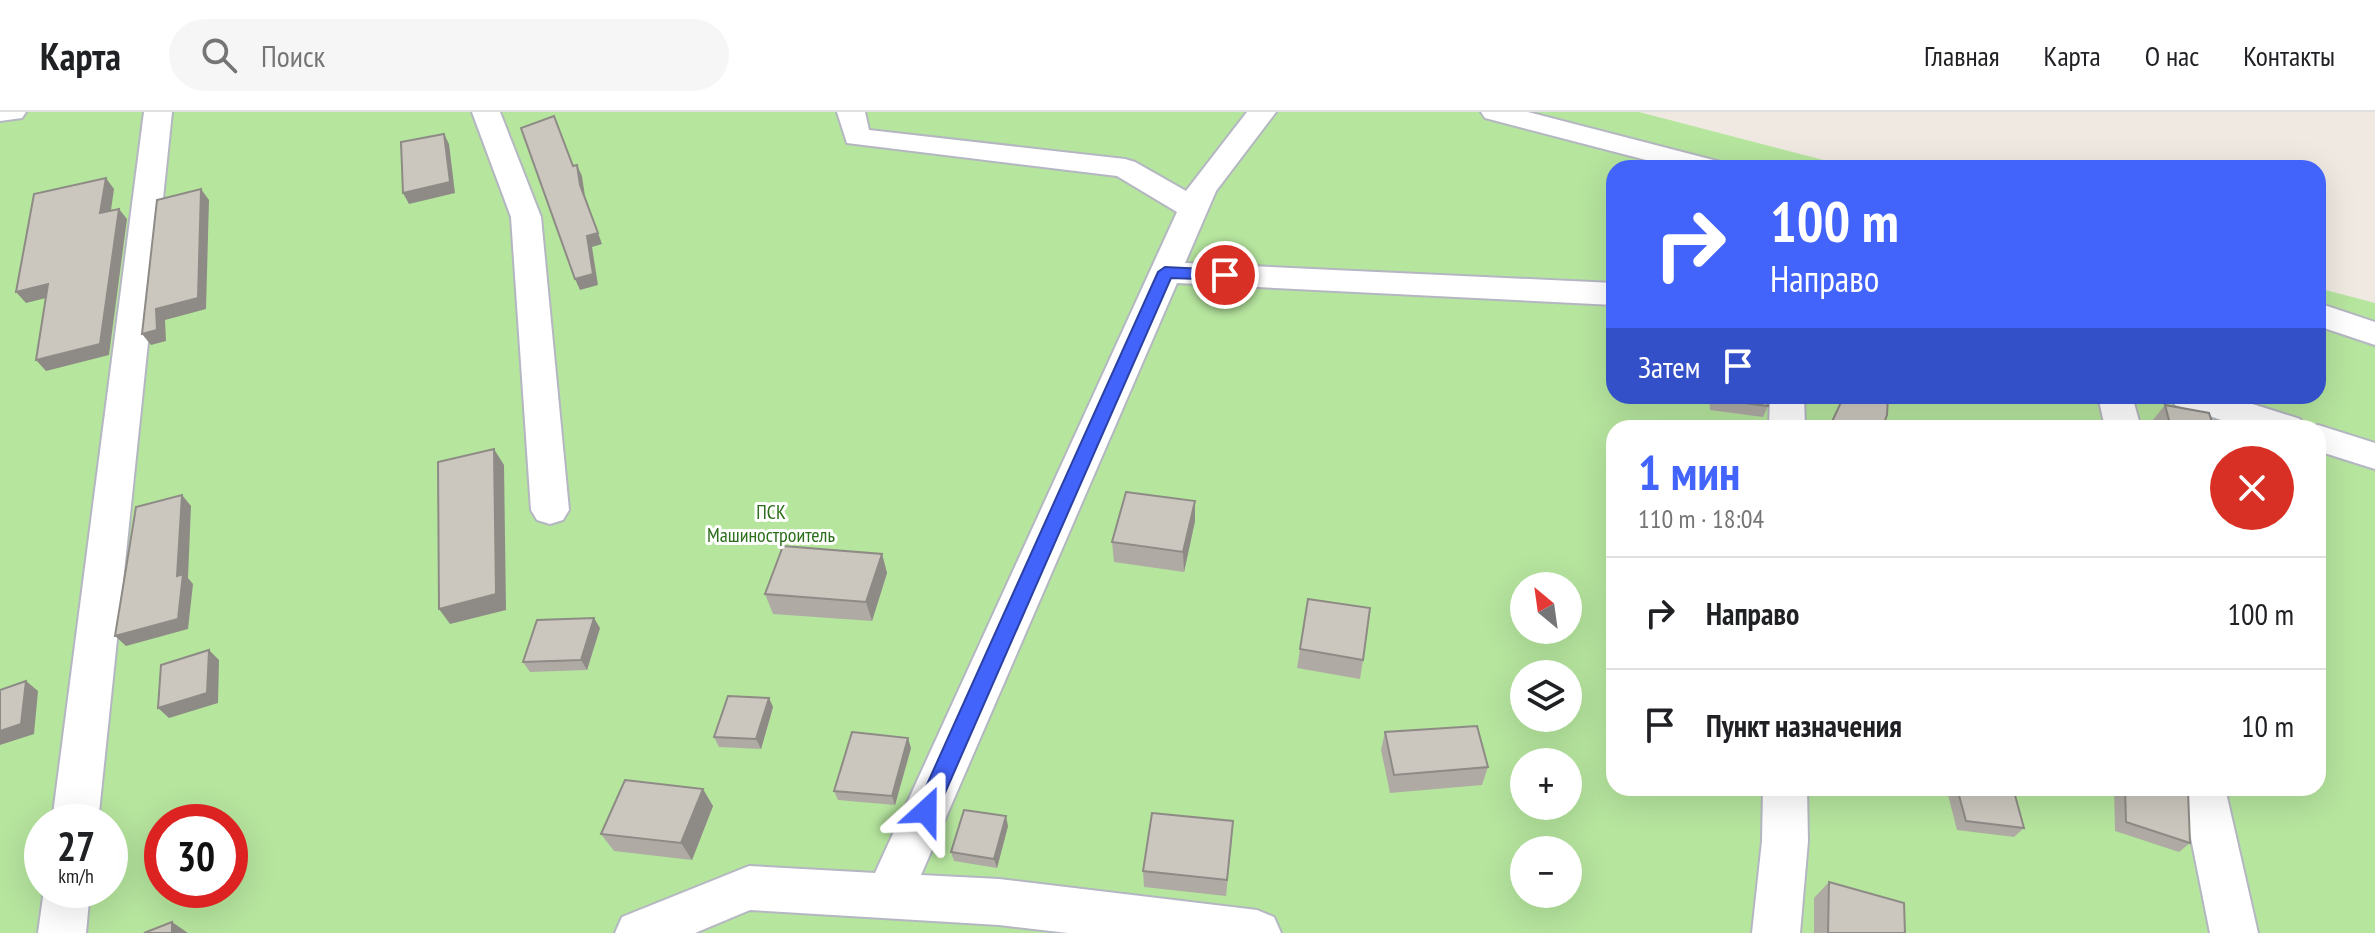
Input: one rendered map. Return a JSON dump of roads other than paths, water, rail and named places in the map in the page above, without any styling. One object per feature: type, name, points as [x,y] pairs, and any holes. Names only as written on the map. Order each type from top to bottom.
[{"type":"street","points":[[0,113],[12,112]]},
{"type":"street","points":[[77,804],[158,112]]},
{"type":"street","points":[[486,112],[526,217],[550,510]]},
{"type":"street","points":[[851,112],[857,137],[1125,168],[1193,208]]},
{"type":"street","points":[[888,896],[1193,208],[1202,190],[1262,112]]},
{"type":"street","points":[[1495,112],[1680,160]]},
{"type":"street","points":[[1165,272],[1606,294]]},
{"type":"street","points":[[2326,317],[2375,334]]},
{"type":"street","points":[[2212,404],[2262,420]]},
{"type":"street","points":[[2326,441],[2375,456]]},
{"type":"street","points":[[1776,933],[1785,841],[1785,796]]},
{"type":"street","points":[[2205,796],[2234,933]]},
{"type":"street","points":[[639,933],[749,888],[888,896],[995,918],[1257,933]]},
{"type":"street","points":[[62,933],[65,908]]},
{"type":"park label","name":"ПСК Машиностроитель","points":[[771,524]]}]
